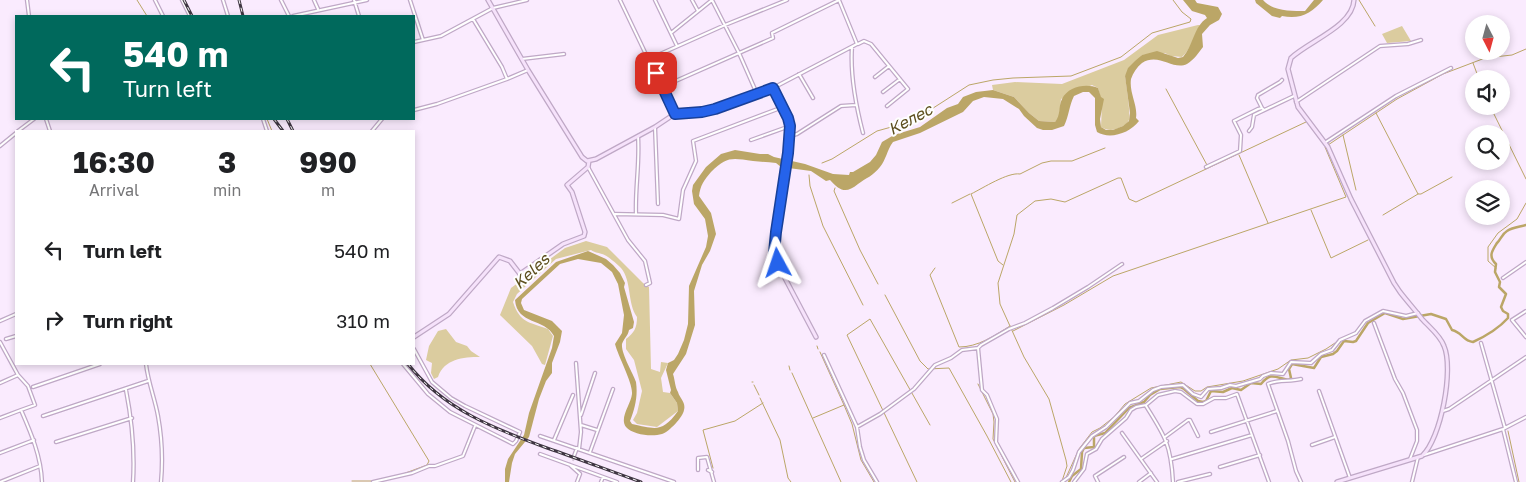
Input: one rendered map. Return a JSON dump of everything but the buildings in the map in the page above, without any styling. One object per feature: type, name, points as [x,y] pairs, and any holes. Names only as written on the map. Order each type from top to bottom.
[{"type":"street","points":[[27,0],[29,15]]},
{"type":"street","points":[[155,0],[162,15]]},
{"type":"street","points":[[182,0],[190,15]]},
{"type":"street","points":[[223,0],[228,15]]},
{"type":"street","points":[[281,0],[288,15]]},
{"type":"street","points":[[314,0],[318,10]]},
{"type":"street","points":[[297,15],[355,1],[367,0]]},
{"type":"street","points":[[410,0],[414,15]]},
{"type":"street","points":[[488,0],[528,70],[582,157],[589,161],[655,127],[675,114],[715,109],[773,88],[864,41],[871,44],[908,90],[887,106]]},
{"type":"street","points":[[415,42],[441,36],[493,8],[527,0]]},
{"type":"street","points":[[620,0],[675,114]]},
{"type":"street","points":[[655,0],[677,46]]},
{"type":"street","points":[[692,0],[698,11]]},
{"type":"street","points":[[671,33],[712,0],[757,94]]},
{"type":"street","points":[[649,59],[787,0]]},
{"type":"street","points":[[662,87],[773,38],[772,33],[839,0],[857,44]]},
{"type":"street","points":[[1354,0],[1353,8],[1346,18],[1291,58],[1288,69],[1296,102],[1304,116],[1327,145],[1351,199],[1394,283],[1441,340],[1445,350],[1447,387],[1442,411],[1430,448],[1420,456],[1412,482]]},
{"type":"street","points":[[355,1],[359,15]]},
{"type":"street","points":[[415,17],[423,40]]},
{"type":"street","points":[[473,19],[502,67],[507,79]]},
{"type":"street","points":[[1296,102],[1380,46],[1408,44],[1421,40]]},
{"type":"street","points":[[852,47],[850,65],[856,105],[863,133]]},
{"type":"street","points":[[522,59],[564,54]]},
{"type":"street","points":[[875,77],[889,66]]},
{"type":"street","points":[[1327,145],[1396,96],[1450,68]]},
{"type":"street","points":[[415,110],[437,104],[528,70]]},
{"type":"street","points":[[799,74],[813,98]]},
{"type":"street","points":[[883,92],[900,79]]},
{"type":"street","points":[[1263,109],[1258,95],[1282,80]]},
{"type":"street","points":[[773,88],[790,126],[774,253],[778,265],[816,337]]},
{"type":"street","points":[[1206,167],[1240,151],[1241,135],[1234,121],[1294,96]]},
{"type":"street","points":[[790,136],[797,134],[841,106],[856,105]]},
{"type":"street","points":[[615,214],[663,214],[679,219],[683,190],[696,161],[693,141],[783,107]]},
{"type":"street","points":[[1249,131],[1252,127],[1254,114],[1263,109]]},
{"type":"street","points":[[20,130],[33,120]]},
{"type":"street","points":[[373,130],[381,120]]},
{"type":"street","points":[[751,140],[790,126]]},
{"type":"street","points":[[655,127],[658,204]]},
{"type":"street","points":[[0,146],[15,134]]},
{"type":"street","points":[[636,214],[636,190],[640,153],[638,136]]},
{"type":"street","points":[[589,161],[588,167],[628,240],[645,262],[650,283],[646,285]]},
{"type":"street","points":[[415,336],[449,314],[499,257],[510,261],[520,274],[562,244],[584,236],[585,232],[572,192],[567,184],[588,167]]},
{"type":"street","points":[[1503,278],[1526,262]]},
{"type":"street","points":[[857,427],[880,414],[914,389],[936,365],[962,350],[978,348],[1009,329],[1053,308],[1122,264]]},
{"type":"street","points":[[1062,482],[1069,477],[1079,452],[1092,436],[1106,427],[1130,404],[1139,401],[1153,390],[1161,387],[1183,385],[1197,397],[1201,397],[1208,389],[1230,385],[1236,386],[1260,379],[1271,373],[1283,374],[1291,362],[1307,364],[1314,361],[1321,354],[1332,350],[1340,340],[1356,333],[1365,321],[1383,311],[1406,316],[1419,315]]},
{"type":"street","points":[[1526,311],[1512,320],[1526,337]]},
{"type":"street","points":[[0,320],[15,314]]},
{"type":"street","points":[[1374,323],[1417,430],[1417,441],[1410,459]]},
{"type":"street","points":[[6,339],[15,336]]},
{"type":"street","points":[[0,342],[18,376],[28,386],[35,405],[0,418]]},
{"type":"street","points":[[1481,343],[1516,482]]},
{"type":"street","points":[[978,348],[981,383],[997,419],[996,442],[1018,482]]},
{"type":"street","points":[[404,365],[428,394],[450,412],[513,444],[520,432],[451,398],[432,382],[415,351]]},
{"type":"street","points":[[824,355],[857,427],[861,453],[876,482]]},
{"type":"street","points":[[1442,411],[1449,409],[1526,357]]},
{"type":"street","points":[[574,456],[578,448],[581,425],[576,363]]},
{"type":"street","points":[[33,387],[97,365]]},
{"type":"street","points":[[146,365],[148,381],[158,416],[163,461],[161,482]]},
{"type":"street","points":[[580,417],[595,373]]},
{"type":"street","points":[[0,383],[18,376]]},
{"type":"street","points":[[1301,379],[1268,384],[1301,482]]},
{"type":"street","points":[[43,416],[148,381]]},
{"type":"street","points":[[126,389],[132,418],[135,454],[134,482]]},
{"type":"street","points":[[590,452],[612,390]]},
{"type":"street","points":[[1319,391],[1350,478]]},
{"type":"street","points":[[1074,482],[1084,469],[1087,454],[1096,449],[1102,439],[1126,418],[1131,410],[1146,405],[1158,395],[1170,392],[1181,392],[1197,404],[1204,404],[1214,398],[1226,398],[1237,394],[1269,482]]},
{"type":"street","points":[[554,440],[573,394]]},
{"type":"street","points":[[1146,405],[1166,437],[1172,459],[1173,482]]},
{"type":"street","points":[[21,410],[34,440],[41,466],[42,482]]},
{"type":"street","points":[[1211,432],[1277,411]]},
{"type":"street","points":[[1337,482],[1504,429],[1526,417]]},
{"type":"street","points":[[56,442],[132,418]]},
{"type":"street","points":[[1166,437],[1188,420],[1190,420],[1198,436]]},
{"type":"street","points":[[581,425],[597,430]]},
{"type":"street","points":[[373,482],[412,473],[463,456],[475,426]]},
{"type":"street","points":[[1122,433],[1157,482]]},
{"type":"street","points":[[1172,459],[1252,435]]},
{"type":"street","points":[[540,436],[674,482]]},
{"type":"street","points":[[1312,445],[1336,437]]},
{"type":"street","points":[[0,453],[34,440]]},
{"type":"street","points":[[1141,459],[1167,441]]},
{"type":"street","points":[[540,454],[617,482]]},
{"type":"street","points":[[1220,467],[1260,455]]},
{"type":"street","points":[[698,470],[698,458],[708,457],[714,482]]},
{"type":"street","points":[[1098,482],[1094,476],[1124,457]]},
{"type":"street","points":[[571,465],[573,461]]},
{"type":"street","points":[[571,465],[580,474],[577,482]]},
{"type":"street","points":[[0,482],[41,466]]},
{"type":"street","points":[[708,470],[712,472]]},
{"type":"street","points":[[1139,482],[1151,473]]},
{"type":"street","points":[[1178,482],[1210,474]]},
{"type":"street","points":[[601,482],[603,477]]},
{"type":"shaded area","name":"Келес","points":[[1183,0],[1195,0],[1197,3],[1218,7],[1222,14],[1219,20],[1210,25],[1202,34],[1203,47],[1187,64],[1182,66],[1154,59],[1138,66],[1131,79],[1131,84],[1136,118],[1139,121],[1130,129],[1120,134],[1108,135],[1097,132],[1095,125],[1095,98],[1089,92],[1083,92],[1074,96],[1064,126],[1052,130],[1037,128],[1019,109],[1003,99],[984,97],[973,101],[963,112],[920,133],[893,142],[884,161],[877,170],[847,190],[840,189],[830,180],[826,181],[811,171],[781,167],[776,163],[730,159],[721,163],[704,180],[700,189],[699,196],[711,213],[716,234],[710,251],[702,265],[694,291],[695,325],[686,354],[673,374],[684,410],[675,424],[662,434],[638,434],[629,430],[624,423],[632,389],[615,344],[622,333],[624,315],[618,284],[612,272],[601,263],[578,259],[560,264],[522,299],[521,303],[524,310],[552,321],[562,331],[552,363],[552,373],[546,381],[539,399],[529,437],[515,454],[509,482],[505,482],[505,469],[508,459],[524,435],[529,413],[552,348],[554,336],[544,326],[521,314],[515,300],[556,262],[588,251],[606,259],[620,273],[625,283],[624,287],[634,322],[633,328],[629,330],[622,344],[625,358],[636,382],[636,402],[630,421],[632,424],[653,428],[663,426],[678,411],[677,403],[670,393],[666,370],[668,363],[674,360],[678,354],[684,340],[688,324],[689,286],[706,247],[708,236],[705,219],[694,204],[693,185],[706,167],[721,154],[735,150],[768,154],[833,174],[849,175],[850,172],[870,162],[876,155],[882,142],[894,135],[920,127],[947,108],[958,104],[963,97],[976,92],[993,90],[1014,97],[1039,121],[1055,122],[1062,99],[1069,91],[1083,86],[1098,88],[1101,97],[1104,99],[1100,119],[1101,127],[1106,130],[1113,130],[1129,121],[1130,113],[1125,76],[1128,68],[1142,55],[1157,51],[1178,58],[1183,57],[1199,26],[1207,18],[1205,15],[1192,11]]},
{"type":"shaded area","points":[[1255,0],[1263,0],[1267,4],[1282,10],[1305,11],[1314,0],[1323,0],[1310,12],[1300,16],[1282,16],[1280,18],[1272,16]]},
{"type":"shaded area","points":[[1200,25],[1190,46],[1182,57],[1171,56],[1165,53],[1142,55],[1125,76],[1129,120],[1124,126],[1114,130],[1101,127],[1102,103],[1098,88],[1092,85],[1061,99],[1059,118],[1055,122],[1039,121],[1014,97],[993,90],[992,85],[1015,82],[1062,84],[1124,60],[1158,35]]},
{"type":"shaded area","points":[[1402,26],[1411,41],[1387,43],[1382,34]]},
{"type":"shaded area","points":[[586,241],[607,247],[649,287],[651,369],[660,372],[661,362],[668,363],[661,378],[663,392],[670,393],[677,403],[678,411],[657,427],[637,424],[633,420],[637,413],[642,391],[634,360],[626,349],[626,339],[634,330],[637,317],[632,305],[627,279],[621,268],[609,258],[591,250],[556,259],[517,294],[513,302],[522,318],[548,329],[553,336],[545,365],[542,364],[532,346],[500,315],[511,288],[565,248]]},
{"type":"shaded area","points":[[446,329],[456,342],[467,346],[480,357],[455,360],[445,366],[438,377],[434,379],[431,373],[432,363],[426,360],[429,346],[438,331]]},
{"type":"waterway","points":[[137,0],[146,15]]},
{"type":"waterway","points":[[822,163],[832,159],[877,131],[913,121],[969,85],[1013,78],[1071,76],[1121,57],[1152,33],[1190,22],[1191,19],[1182,12],[1173,0]]},
{"type":"waterway","points":[[1359,0],[1375,26]]},
{"type":"waterway","points":[[1013,331],[1064,305],[1113,276],[1346,197],[1325,147],[1397,99],[1443,74],[1485,58],[1512,55],[1526,49]]},
{"type":"waterway","points":[[1473,63],[1476,70]]},
{"type":"waterway","points":[[1166,89],[1207,165]]},
{"type":"waterway","points":[[1376,113],[1418,194],[1452,177]]},
{"type":"waterway","points":[[1494,115],[1526,179]]},
{"type":"waterway","points":[[267,120],[272,130]]},
{"type":"waterway","points":[[1062,481],[1067,466],[1049,399],[1024,357],[1000,304],[998,283],[1014,234],[1017,215],[1035,201],[1051,199],[1065,202],[1118,178],[1121,178],[1129,199],[1136,202],[1306,122]]},
{"type":"waterway","points":[[1343,135],[1356,190]]},
{"type":"waterway","points":[[1003,265],[998,261],[971,194],[1002,178],[1020,174],[1042,163],[1072,161],[1105,148]]},
{"type":"waterway","points":[[1239,155],[1268,223]]},
{"type":"waterway","points":[[809,175],[810,186],[823,226],[863,305]]},
{"type":"waterway","points":[[835,188],[834,191],[860,250],[878,284]]},
{"type":"waterway","points":[[952,203],[970,194]]},
{"type":"waterway","points":[[1383,215],[1418,194]]},
{"type":"waterway","points":[[1496,268],[1488,261],[1488,247],[1498,233],[1517,219],[1526,203]]},
{"type":"waterway","points":[[1311,210],[1331,258],[1368,240]]},
{"type":"waterway","points":[[1069,482],[1072,476],[1081,469],[1084,448],[1094,447],[1094,436],[1105,433],[1129,408],[1144,402],[1150,395],[1160,389],[1180,387],[1198,401],[1203,402],[1206,401],[1211,391],[1223,392],[1232,388],[1241,390],[1251,383],[1261,384],[1270,377],[1289,380],[1291,378],[1289,369],[1292,364],[1314,368],[1321,357],[1333,354],[1344,341],[1356,341],[1368,323],[1385,313],[1403,319],[1431,314],[1446,319],[1452,330],[1470,341],[1473,342],[1483,337],[1508,318],[1508,314],[1501,307],[1506,294],[1499,287],[1500,282],[1495,272],[1496,264],[1491,256],[1492,251],[1505,232],[1526,225]]},
{"type":"waterway","points":[[935,268],[930,275],[959,347],[979,343],[1010,326]]},
{"type":"waterway","points":[[885,295],[920,361],[928,369],[949,368],[1011,482]]},
{"type":"waterway","points":[[917,482],[847,335],[870,319],[930,425]]},
{"type":"waterway","points":[[1064,482],[1079,449],[1092,432],[1114,417],[1125,404],[1151,388],[1181,382],[1195,391],[1201,391],[1207,387],[1243,381],[1278,369],[1291,360],[1308,358],[1335,343]]},
{"type":"waterway","points":[[820,352],[844,405]]},
{"type":"waterway","points":[[371,365],[429,461],[427,465],[403,474]]},
{"type":"waterway","points":[[789,366],[790,370]]},
{"type":"waterway","points":[[792,373],[841,482]]},
{"type":"waterway","points":[[978,384],[993,414],[993,439],[1015,482]]},
{"type":"waterway","points":[[754,385],[759,395]]},
{"type":"waterway","points":[[760,398],[780,440],[788,478],[791,482]]},
{"type":"waterway","points":[[713,468],[703,430],[735,421],[763,403]]},
{"type":"waterway","points":[[813,418],[844,405],[852,424],[861,460],[874,482]]},
{"type":"waterway","points":[[1508,431],[1519,482]]},
{"type":"waterway","points":[[352,481],[372,481]]},
{"type":"tunnel","points":[[573,461],[574,456]]},
{"type":"railway","points":[[184,0],[192,15]]},
{"type":"railway","points":[[239,0],[243,15]]},
{"type":"railway","points":[[275,120],[282,130]]},
{"type":"railway","points":[[288,120],[292,130]]},
{"type":"railway","points":[[409,365],[437,393],[471,416],[528,441],[641,482]]},
{"type":"route","points":[[656,73],[675,114],[715,109],[773,88],[790,126],[774,253],[778,263]]},
{"type":"water label","name":"Keles","points":[[531,271]]}]
